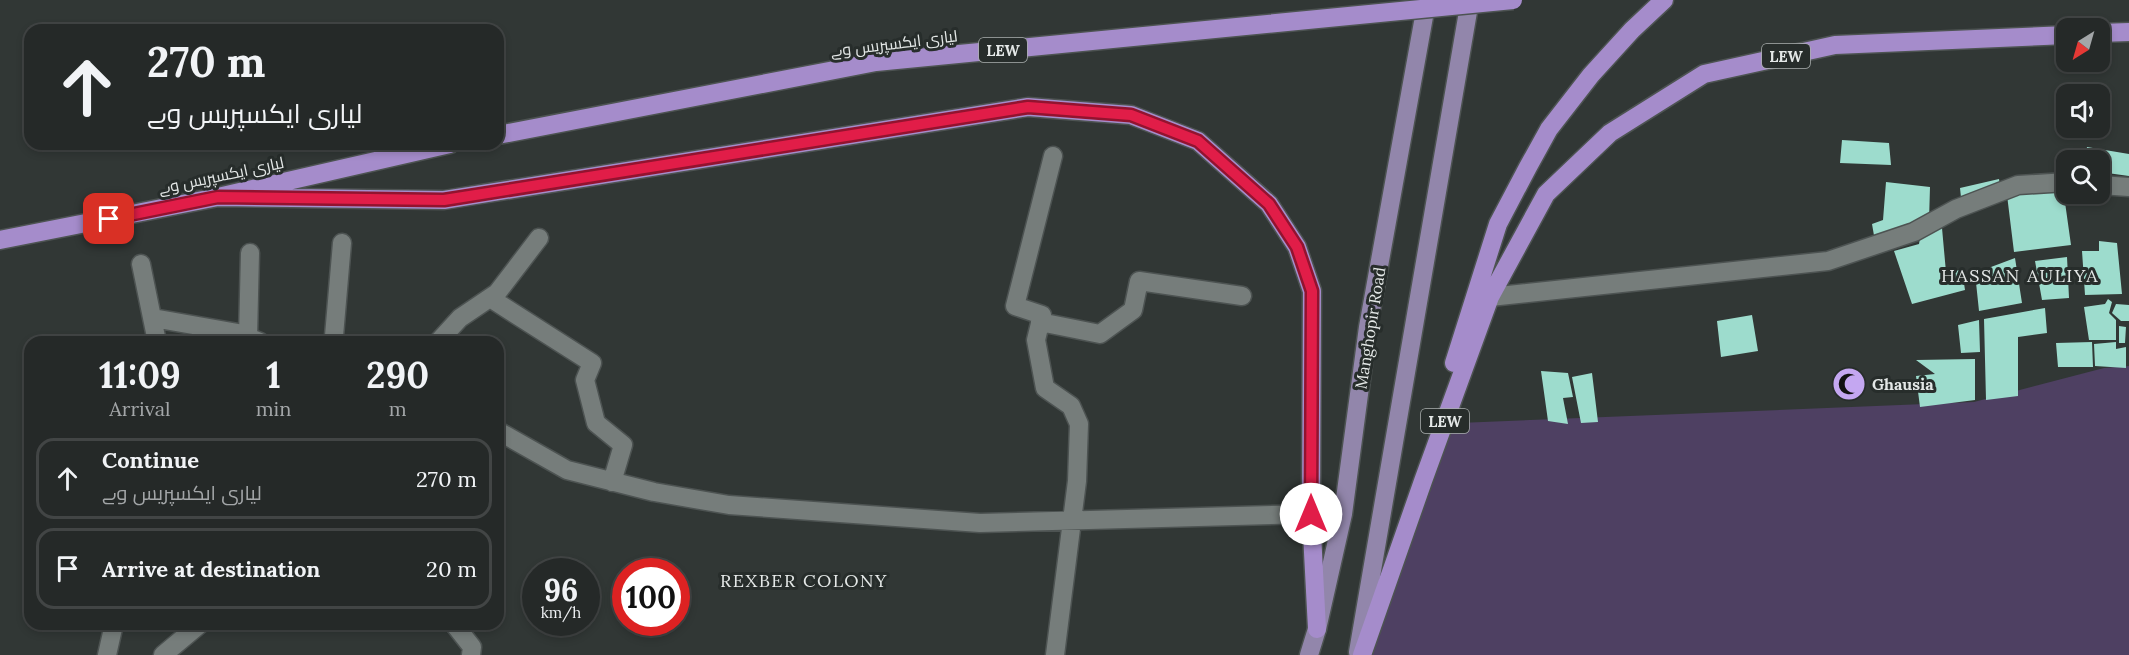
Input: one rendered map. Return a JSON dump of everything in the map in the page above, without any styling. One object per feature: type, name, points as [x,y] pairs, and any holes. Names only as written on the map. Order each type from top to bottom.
[{"type":"highway","name":"لیاری ایکسپریس وے","points":[[504,134],[876,62],[1514,0]]},
{"type":"highway","name":"LEW","points":[[1423,481],[1434,424],[1498,224],[1550,129],[1591,75],[1632,30],[1664,0]]},
{"type":"highway","points":[[2110,33],[2129,32]]},
{"type":"highway","name":"LEW","points":[[1362,655],[1490,297],[1546,194],[1611,133],[1704,74],[1835,45],[2056,35]]},
{"type":"highway","points":[[218,197],[444,200],[1028,107],[1131,115],[1198,141],[1269,204],[1297,247],[1312,291],[1311,514],[1317,629]]},
{"type":"highway","name":"لیاری ایکسپریس وے","points":[[0,240],[218,197],[419,150]]},
{"type":"main road","name":"Manghopir Road","points":[[1309,655],[1343,514],[1368,327],[1427,0]]},
{"type":"main road","points":[[1357,655],[1470,0]]},
{"type":"street","points":[[1053,156],[1015,306],[1042,315],[1036,340],[1045,388],[1071,406],[1079,424],[1073,521],[1055,655]]},
{"type":"street","points":[[1490,297],[1828,261],[1914,232],[1956,209],[2018,185],[2056,183]]},
{"type":"street","points":[[2110,186],[2129,187]]},
{"type":"street","points":[[444,336],[460,318],[497,293],[538,238]]},
{"type":"street","points":[[332,336],[342,243]]},
{"type":"street","points":[[250,253],[254,336]]},
{"type":"street","points":[[141,264],[157,336]]},
{"type":"street","points":[[1040,322],[1100,334],[1133,310],[1138,281],[1242,296]]},
{"type":"street","points":[[490,298],[592,363],[585,380],[596,423],[623,445],[612,482]]},
{"type":"street","points":[[153,318],[246,336]]},
{"type":"street","points":[[504,434],[567,470],[654,492],[729,505],[980,523],[1311,514]]},
{"type":"street","points":[[107,655],[113,630]]},
{"type":"street","points":[[163,655],[193,630]]},
{"type":"street","points":[[459,630],[472,647],[471,655]]},
{"type":"shaded area","points":[[2129,366],[2129,655],[1366,655],[1434,424],[1974,402],[2104,368]]},
{"type":"building","points":[[1842,140],[1889,143],[1891,165],[1840,163]]},
{"type":"building","points":[[2087,147],[2105,150],[2087,150]]},
{"type":"building","points":[[2110,151],[2129,154],[2129,176],[2110,173]]},
{"type":"building","points":[[1999,179],[2002,198],[1962,207],[1960,188]]},
{"type":"building","points":[[1886,182],[1930,187],[1929,221],[1876,247],[1872,224],[1883,220]]},
{"type":"building","points":[[2056,189],[2056,204],[2065,204],[2071,245],[2014,252],[2007,195]]},
{"type":"building","points":[[1942,228],[1946,272],[1962,270],[1965,290],[1912,304],[1894,251],[1919,244],[1920,238]]},
{"type":"building","points":[[2099,241],[2117,243],[2122,294],[2085,295],[2082,251],[2099,251]]},
{"type":"building","points":[[2067,257],[2069,298],[2042,300],[2035,261]]},
{"type":"building","points":[[2015,258],[2022,303],[1979,311],[1975,273]]},
{"type":"building","points":[[2108,299],[2112,302],[2109,313],[2116,320],[2116,340],[2089,340],[2084,307],[2105,304]]},
{"type":"building","points":[[2116,304],[2129,305],[2129,321],[2121,321],[2112,313]]},
{"type":"building","points":[[2045,308],[2047,333],[2018,337],[2018,396],[1986,400],[1984,319]]},
{"type":"building","points":[[1752,315],[1758,351],[1721,357],[1717,321]]},
{"type":"building","points":[[1979,320],[1980,352],[1961,353],[1958,325]]},
{"type":"building","points":[[2119,326],[2126,327],[2125,343],[2119,343]]},
{"type":"building","points":[[2092,342],[2093,367],[2058,367],[2056,343]]},
{"type":"building","points":[[2116,342],[2116,349],[2126,347],[2126,368],[2095,366],[2094,344]]},
{"type":"building","points":[[1975,359],[1975,400],[1920,407],[1916,376],[1935,374],[1916,360]]},
{"type":"building","points":[[1541,371],[1568,373],[1573,397],[1563,398],[1568,424],[1548,421]]},
{"type":"building","points":[[1592,373],[1598,422],[1581,423],[1572,377]]},
{"type":"place","name":"Ghausia","points":[[1849,384]]},
{"type":"district","name":"HASSAN AULIYA","points":[[2020,275]]},
{"type":"district","name":"REXBER COLONY","points":[[804,580]]},
{"type":"route","points":[[109,219],[218,197],[444,200],[1028,107],[1131,115],[1198,141],[1269,204],[1297,247],[1312,291],[1311,514]]}]
